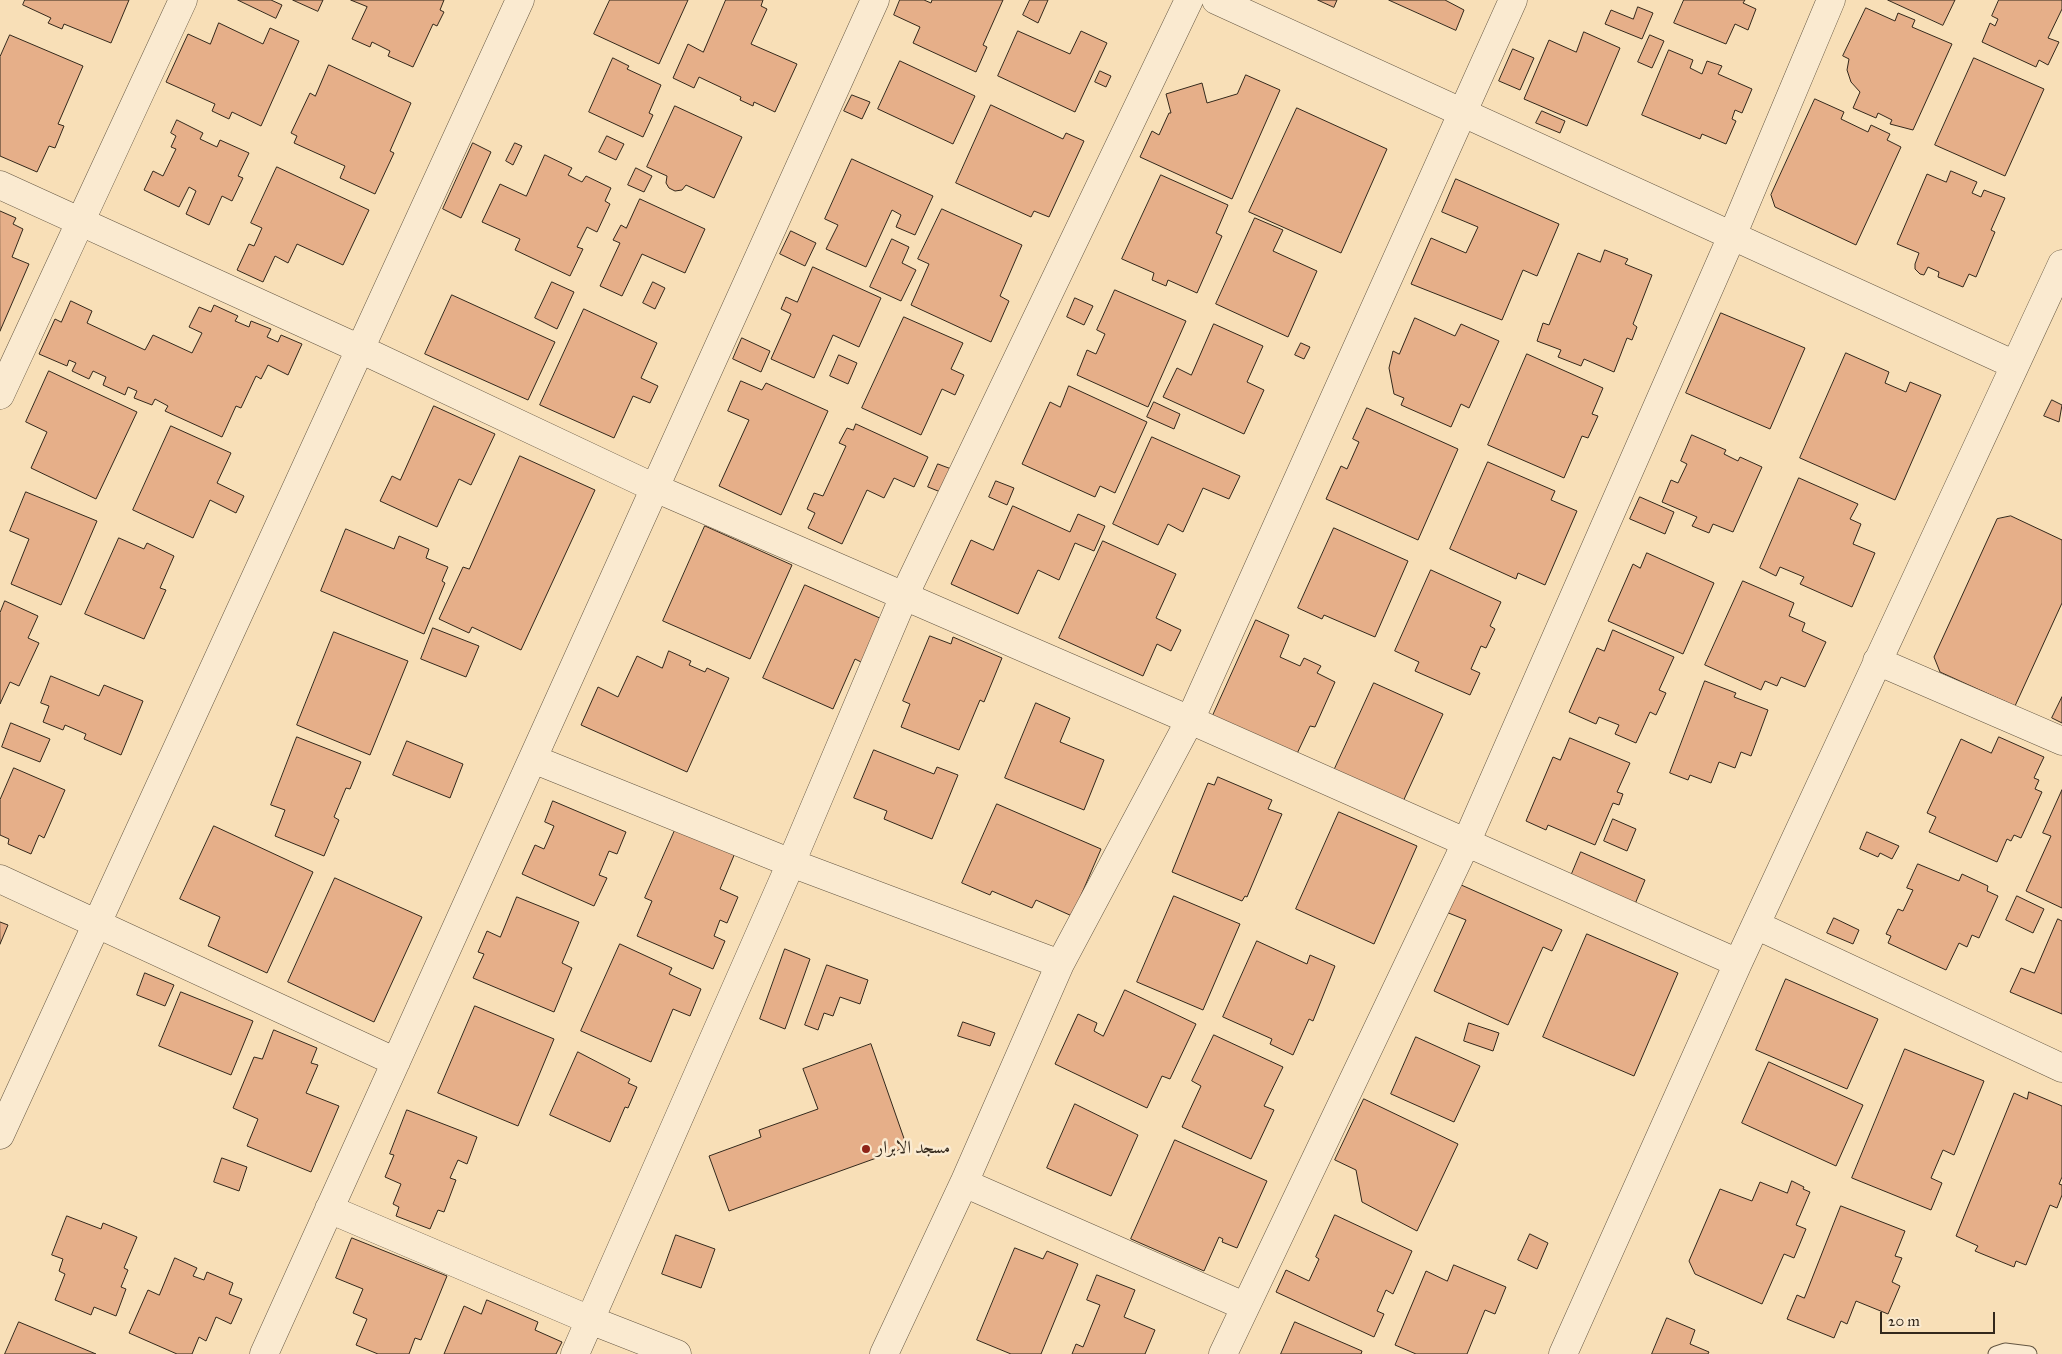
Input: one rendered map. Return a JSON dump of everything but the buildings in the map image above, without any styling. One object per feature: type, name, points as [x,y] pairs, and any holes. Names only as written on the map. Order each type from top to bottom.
[{"type":"street","points":[[0,395],[183,0]]},
{"type":"street","points":[[0,1135],[520,0]]},
{"type":"street","points":[[264,1354],[876,0]]},
{"type":"street","points":[[575,1354],[791,863],[904,596],[1189,0]]},
{"type":"street","points":[[1216,0],[2015,365]]},
{"type":"street","points":[[884,1354],[964,1183],[1060,964],[1190,720],[1513,0]]},
{"type":"street","points":[[1222,1354],[1466,843],[1732,236],[1831,0]]},
{"type":"street","points":[[0,185],[360,349],[655,488],[1190,720],[1738,964]]},
{"type":"street","points":[[1563,1354],[1738,964],[2062,264]]},
{"type":"street","points":[[1877,661],[2062,741]]},
{"type":"street","points":[[533,759],[791,863],[1060,964]]},
{"type":"street","points":[[0,879],[396,1062]]},
{"type":"street","points":[[1756,925],[2062,1068]]},
{"type":"street","points":[[964,1183],[1244,1306]]},
{"type":"street","points":[[329,1209],[590,1320],[677,1354]]},
{"type":"lane","points":[[1996,1354],[2005,1350],[2029,1354]]},
{"type":"place","name":"مسجد الابرار","points":[[866,1149]]}]
